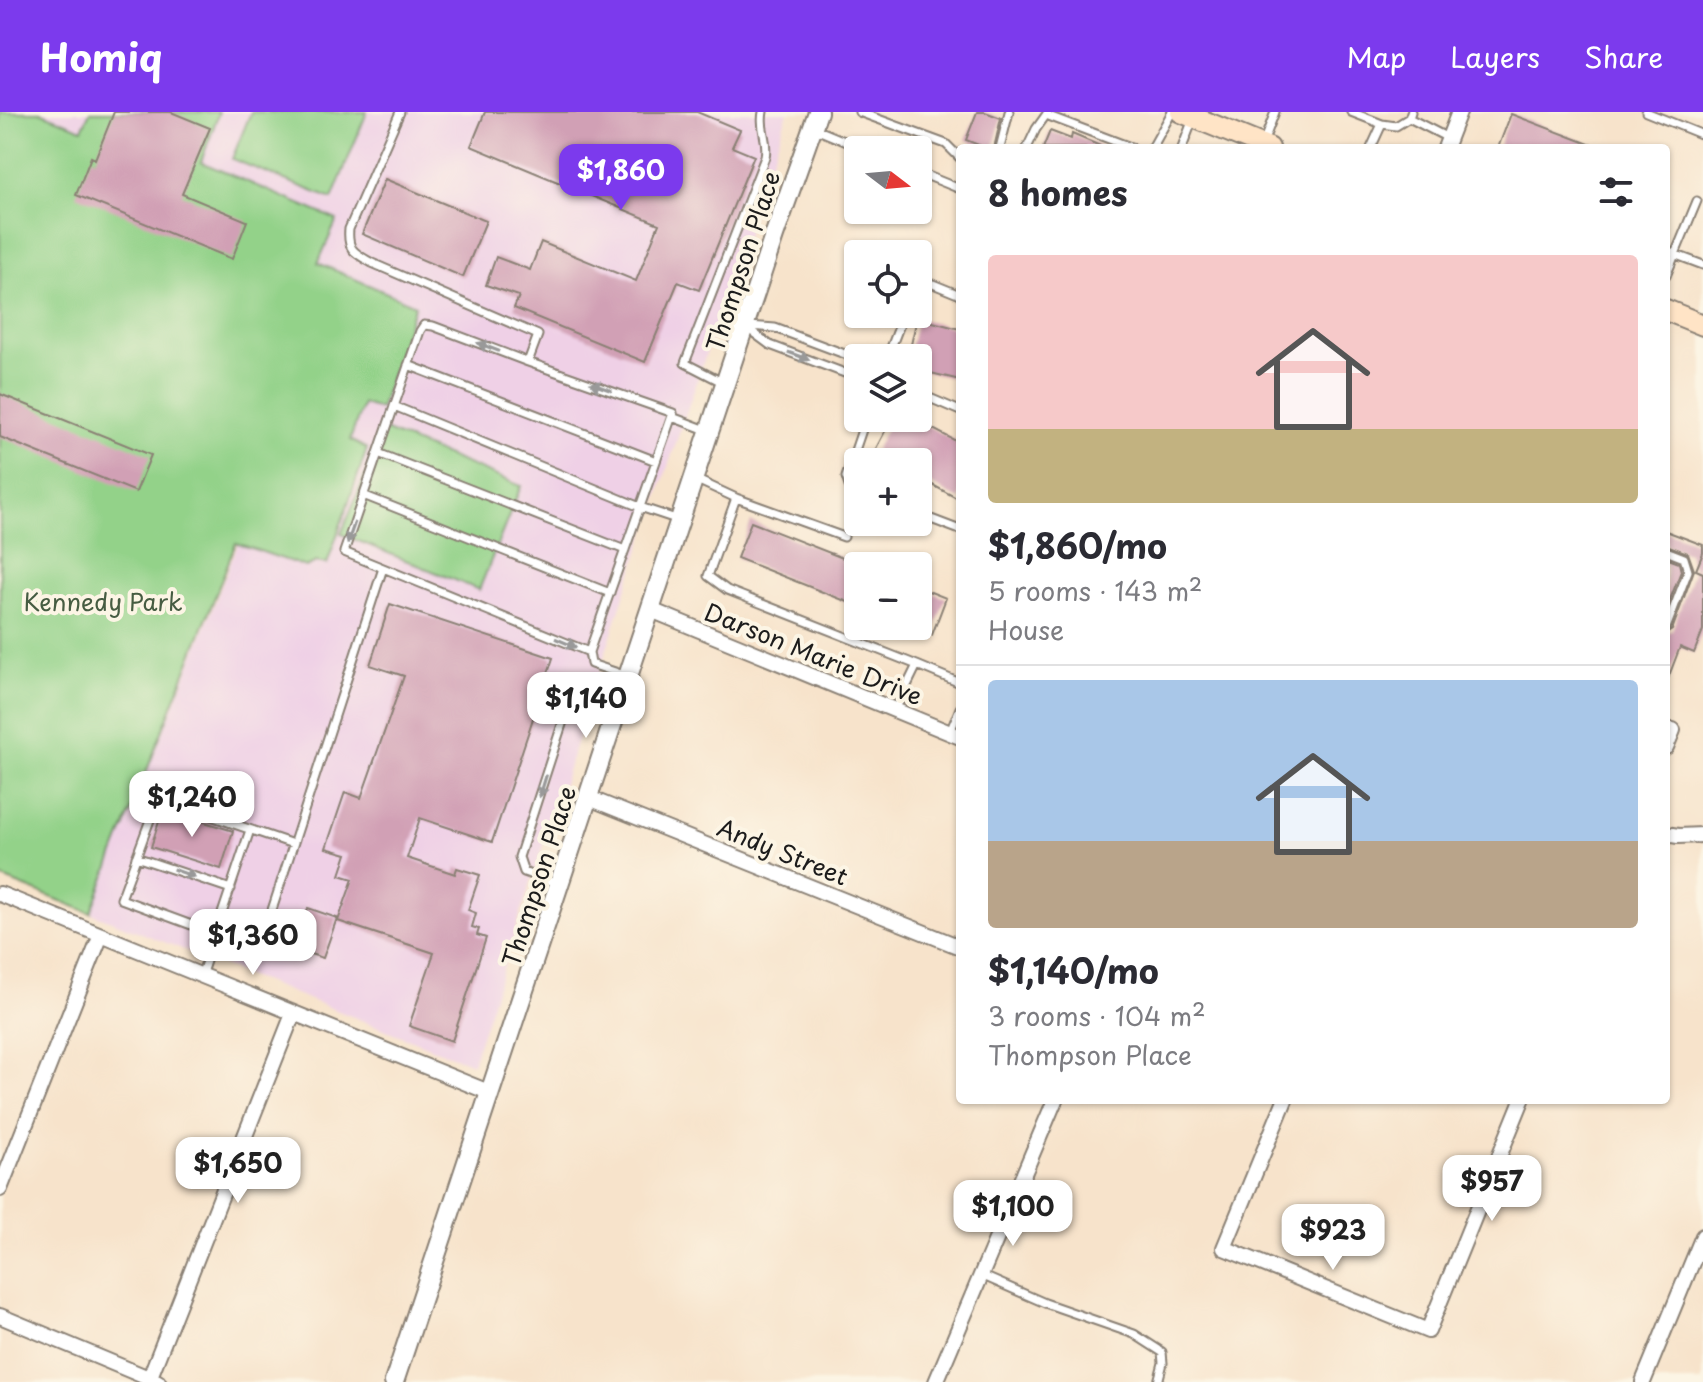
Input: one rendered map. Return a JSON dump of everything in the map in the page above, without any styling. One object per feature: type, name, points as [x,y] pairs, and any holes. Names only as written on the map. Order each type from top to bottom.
[{"type":"main road","points":[[1188,115],[1261,144]]},
{"type":"main road","points":[[1670,312],[1703,325]]},
{"type":"street","points":[[1447,143],[1459,112]]},
{"type":"street","name":"Thompson Place","points":[[394,1382],[815,120]]},
{"type":"street","name":"Darson Marie Drive","points":[[651,610],[955,734]]},
{"type":"street","points":[[1670,737],[1673,730]]},
{"type":"street","name":"Andy Street","points":[[589,798],[956,945]]},
{"type":"street","points":[[1670,835],[1703,835]]},
{"type":"street","points":[[0,894],[491,1093]]},
{"type":"street","points":[[0,1189],[101,935]]},
{"type":"street","points":[[0,1316],[152,1381],[293,1014]]},
{"type":"street","points":[[936,1382],[1053,1104]]},
{"type":"street","points":[[1283,1104],[1224,1248],[1428,1331],[1520,1104]]},
{"type":"street","points":[[1643,1382],[1703,1236]]},
{"type":"lane","points":[[400,112],[349,229],[348,242],[354,252],[372,263],[538,335],[528,362]]},
{"type":"lane","points":[[726,384],[685,363],[765,157],[768,145],[760,125],[763,112]]},
{"type":"lane","points":[[1001,144],[1009,112]]},
{"type":"lane","points":[[1154,144],[1172,112]]},
{"type":"lane","points":[[1267,144],[1275,112]]},
{"type":"lane","points":[[1351,112],[1396,126],[1410,115],[1447,143]]},
{"type":"lane","points":[[1646,112],[1703,135]]},
{"type":"lane","points":[[864,113],[946,144],[956,154]]},
{"type":"lane","points":[[1029,144],[1047,114],[1123,144]]},
{"type":"lane","points":[[1183,144],[1188,115]]},
{"type":"lane","points":[[815,120],[844,137]]},
{"type":"lane","points":[[1373,144],[1382,124]]},
{"type":"lane","points":[[932,178],[956,187]]},
{"type":"lane","points":[[1670,267],[1697,201]]},
{"type":"lane","points":[[1670,253],[1703,265]]},
{"type":"lane","points":[[932,284],[956,293]]},
{"type":"lane","points":[[589,652],[344,552],[420,331],[424,325],[433,326],[711,432]]},
{"type":"lane","points":[[746,326],[775,328],[844,354]]},
{"type":"lane","points":[[746,326],[770,345],[844,373]]},
{"type":"lane","points":[[408,365],[656,461]]},
{"type":"lane","points":[[932,399],[956,409]]},
{"type":"lane","points":[[394,406],[681,521]]},
{"type":"lane","points":[[628,676],[591,664],[589,652],[672,415]]},
{"type":"lane","points":[[378,453],[625,550]]},
{"type":"lane","points":[[695,479],[736,498],[844,537]]},
{"type":"lane","points":[[363,495],[610,593]]},
{"type":"lane","points":[[736,498],[708,576],[727,590],[956,681]]},
{"type":"lane","points":[[932,519],[956,528]]},
{"type":"lane","points":[[1670,553],[1684,558],[1688,571],[1670,618]]},
{"type":"lane","points":[[293,844],[158,798],[121,899],[259,950],[383,568]]},
{"type":"lane","points":[[895,710],[917,665]]},
{"type":"lane","points":[[559,885],[524,872],[519,857],[567,709],[576,702],[617,709]]},
{"type":"lane","points":[[201,976],[250,830]]},
{"type":"lane","points":[[136,857],[231,889]]},
{"type":"lane","points":[[981,1275],[1033,1298],[1134,1334],[1162,1352],[1163,1363],[1158,1382]]},
{"type":"shaded area","points":[[0,112],[788,112],[620,608],[472,1064],[91,913],[238,544],[0,447]]},
{"type":"green space","name":"Kennedy Park","points":[[0,112],[40,112],[82,129],[90,112],[219,112],[201,162],[337,220],[318,263],[415,305],[380,409],[363,404],[350,440],[367,449],[327,564],[316,562],[306,567],[236,543],[91,913],[0,877]]},
{"type":"green space","points":[[251,112],[367,112],[332,199],[232,159]]},
{"type":"green space","points":[[384,430],[521,486],[479,590],[341,534]]},
{"type":"building","points":[[114,112],[171,112],[210,128],[182,194],[247,221],[232,259],[76,195]]},
{"type":"building","points":[[485,112],[697,112],[740,130],[732,147],[754,156],[699,290],[678,282],[645,362],[514,308],[519,296],[486,285],[496,257],[530,270],[541,242],[636,281],[659,224],[471,146]]},
{"type":"building","points":[[977,112],[1001,118],[995,144],[976,144],[966,140]]},
{"type":"building","points":[[1511,114],[1589,144],[1500,144]]},
{"type":"building","points":[[1050,131],[1071,139],[1072,134],[1096,144],[1045,144]]},
{"type":"building","points":[[385,179],[486,221],[463,277],[362,234]]},
{"type":"building","points":[[932,322],[956,328],[956,379],[932,373],[932,344],[911,344],[915,328],[932,328]]},
{"type":"building","points":[[0,394],[151,455],[136,492],[0,437]]},
{"type":"building","points":[[932,428],[956,441],[956,498],[932,485],[932,448],[876,448],[885,432],[932,432]]},
{"type":"building","points":[[751,522],[844,559],[844,600],[737,558]]},
{"type":"building","points":[[1670,533],[1703,545],[1696,570],[1703,573],[1703,630],[1694,653],[1680,647],[1670,673],[1670,631],[1694,570],[1688,553],[1670,546]]},
{"type":"building","points":[[1670,560],[1679,563],[1681,571],[1670,600]]},
{"type":"building","points":[[932,592],[946,598],[932,635]]},
{"type":"building","points":[[390,604],[553,658],[492,842],[420,818],[407,858],[455,874],[457,868],[480,875],[468,910],[476,913],[472,927],[479,929],[477,935],[486,938],[452,1041],[409,1026],[434,953],[338,921],[353,879],[340,875],[347,854],[326,848],[345,792],[361,798],[404,676],[370,665]]},
{"type":"building","points":[[163,809],[233,831],[221,869],[151,847]]},
{"type":"building","points":[[308,908],[337,918],[323,958],[294,949]]}]
